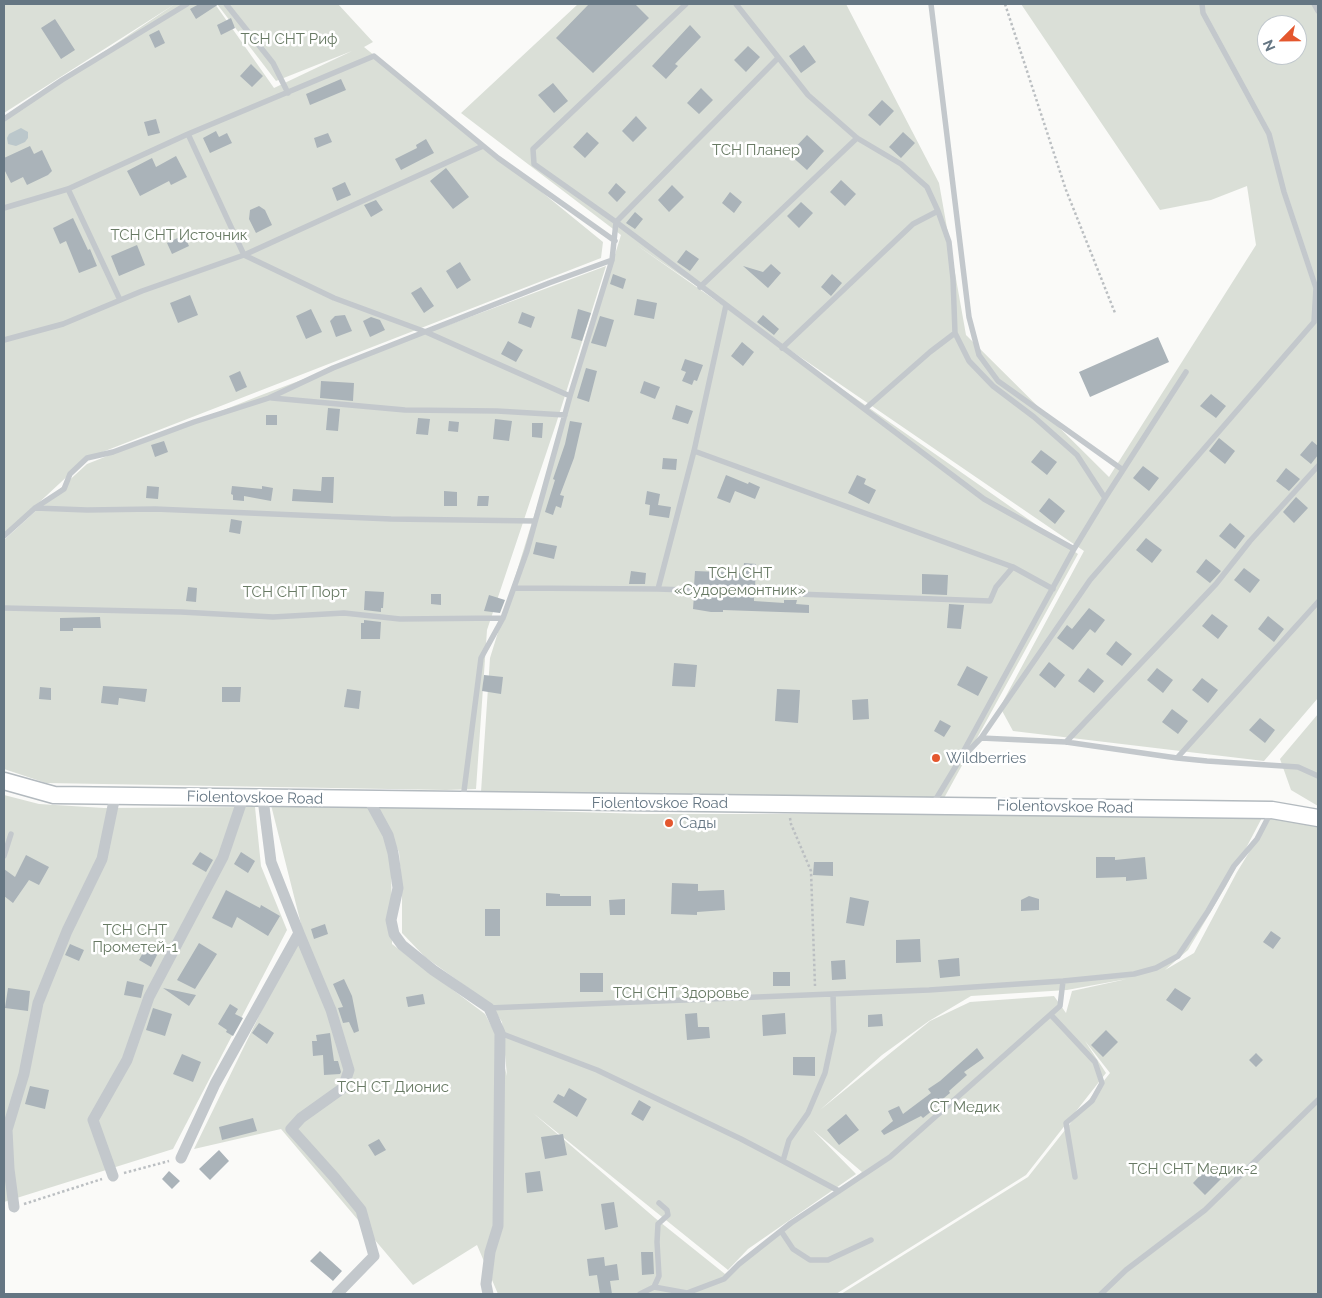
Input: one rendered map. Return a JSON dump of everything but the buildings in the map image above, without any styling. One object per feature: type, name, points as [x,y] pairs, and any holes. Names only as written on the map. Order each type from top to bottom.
[{"type":"main road","name":"Fiolentovskoe Road","points":[[4,781],[54,795],[1272,810],[1318,818]]},
{"type":"street","points":[[14,1207],[9,1169],[7,1130],[24,1074],[38,1003],[67,931],[102,859],[115,796]]},
{"type":"street","points":[[113,1176],[92,1120],[127,1060],[149,998],[223,856],[243,798]]},
{"type":"street","points":[[264,799],[272,862],[331,1010],[349,1070],[343,1088],[301,1118],[291,1129],[361,1210],[374,1256],[337,1294]]},
{"type":"street","points":[[369,800],[388,836],[393,853],[398,888],[391,920],[394,934],[402,945],[433,970],[489,1008],[500,1033],[498,1226],[490,1252],[486,1284],[488,1294]]},
{"type":"street","points":[[181,1158],[215,1084],[299,933]]},
{"type":"lane","points":[[4,119],[62,80],[187,4]]},
{"type":"lane","points":[[226,4],[273,63],[288,93]]},
{"type":"lane","points":[[686,4],[533,149],[534,164],[616,222],[700,287],[984,498],[1074,550]]},
{"type":"lane","points":[[736,4],[808,95],[857,138],[901,164],[927,187],[949,242],[956,333],[969,361],[993,386],[1034,417],[1077,455],[1105,498]]},
{"type":"lane","points":[[931,4],[969,317],[979,355],[998,381],[1123,470]]},
{"type":"lane","points":[[958,761],[981,738],[1090,580],[1314,322],[1316,288],[1284,192],[1269,134],[1203,13],[1202,4]]},
{"type":"lane","points":[[1314,4],[1318,11]]},
{"type":"lane","points":[[4,208],[68,189],[188,134],[374,56],[506,164],[615,241]]},
{"type":"lane","points":[[463,801],[481,658],[503,618],[527,551],[570,396],[612,260],[616,222],[778,58]]},
{"type":"lane","points":[[188,134],[244,255],[334,298],[426,332],[570,396]]},
{"type":"lane","points":[[700,287],[857,138]]},
{"type":"lane","points":[[4,340],[63,324],[142,291],[244,255],[483,146]]},
{"type":"lane","points":[[68,189],[120,300]]},
{"type":"lane","points":[[782,348],[913,224],[938,211]]},
{"type":"lane","points":[[4,536],[35,508],[64,489],[70,474],[87,458],[113,452],[194,422],[269,398],[333,368],[612,260]]},
{"type":"lane","points":[[658,589],[694,451],[726,306]]},
{"type":"lane","points":[[865,409],[930,352],[956,333]]},
{"type":"lane","points":[[932,805],[1074,550],[1186,372]]},
{"type":"lane","points":[[269,398],[405,410],[497,411],[565,415]]},
{"type":"lane","points":[[694,451],[1013,567],[1053,589]]},
{"type":"lane","points":[[1066,742],[1216,584],[1250,541],[1318,466]]},
{"type":"lane","points":[[35,508],[86,510],[155,509],[391,519],[535,521]]},
{"type":"lane","points":[[514,588],[658,589],[990,601],[996,587],[1013,567]]},
{"type":"lane","points":[[1177,758],[1318,602]]},
{"type":"lane","points":[[4,608],[181,612],[273,617],[344,613],[400,620],[503,618]]},
{"type":"lane","points":[[981,738],[1066,742],[1177,758],[1298,767],[1318,776]]},
{"type":"lane","points":[[489,1008],[815,995],[1063,981],[1134,974],[1156,968],[1178,956],[1208,911],[1234,866],[1257,839],[1272,810]]},
{"type":"lane","points":[[4,856],[11,834]]},
{"type":"lane","points":[[640,1294],[654,1287],[688,1293],[724,1279],[739,1264],[781,1231],[890,1157],[1060,1006],[1063,981]]},
{"type":"lane","points":[[783,1161],[789,1140],[808,1113],[825,1073],[834,1031],[833,994]]},
{"type":"lane","points":[[1050,1015],[1095,1062],[1102,1083],[1092,1101],[1066,1123],[1075,1177]]},
{"type":"lane","points":[[500,1033],[597,1070],[741,1139],[839,1191]]},
{"type":"lane","points":[[1101,1294],[1126,1270],[1204,1210],[1318,1100]]},
{"type":"lane","points":[[654,1287],[659,1276],[658,1224],[668,1214],[667,1210],[659,1203]]},
{"type":"lane","points":[[781,1231],[793,1249],[810,1260],[828,1260],[871,1240]]},
{"type":"path","points":[[1005,4],[1066,190],[1115,313]]},
{"type":"path","points":[[788,804],[791,824],[811,871],[815,995]]},
{"type":"path","points":[[14,1207],[113,1176],[181,1158]]},
{"type":"green space","points":[[4,4],[175,4],[4,113]]},
{"type":"green space","name":"ТСН СНТ Источник","points":[[175,4],[215,4],[274,88],[352,51],[276,81],[217,4],[338,4],[373,42],[364,47],[603,242],[601,258],[87,458],[4,535],[4,119]]},
{"type":"green space","points":[[578,4],[846,4],[939,183],[966,335],[1109,477],[1256,245],[1247,186],[1211,200],[1160,210],[1021,4],[1318,4],[1318,698],[1264,761],[1013,731],[1000,707],[1084,551],[635,244],[1078,554],[943,800],[481,792],[490,658],[621,235],[461,113]]},
{"type":"green space","name":"ТСН СНТ Порт","points":[[606,266],[556,424],[487,630],[476,789],[46,783],[4,769],[4,540],[87,464],[264,394]]},
{"type":"green space","points":[[1318,714],[1318,806],[1291,790],[1280,759]]},
{"type":"green space","name":"ТСН СНТ Прометей-1","points":[[4,795],[39,804],[104,808],[255,807],[261,866],[287,930],[173,1149],[4,1202]]},
{"type":"green space","points":[[271,805],[369,808],[391,848],[392,944],[485,1014],[496,1035],[507,1076],[502,1022],[489,1003],[425,957],[402,933],[402,891],[399,852],[374,806],[644,814],[1264,814],[1226,886],[1188,950],[1165,970],[1194,953],[1237,872],[1270,818],[1318,826],[1318,1294],[841,1294],[1028,1177],[1110,1073],[1085,1041],[1106,1073],[1026,1175],[836,1294],[498,1294],[477,1245],[413,1285],[281,1129],[194,1149],[302,928]],"holes":[[[1127,979],[1072,991],[1066,1013],[1054,996],[970,1002],[930,1021],[820,1110],[882,1055],[929,1021],[971,996],[1067,990]],[[533,1113],[728,1270],[748,1249],[856,1174],[813,1130],[862,1172],[725,1274],[655,1218]]]},
{"type":"shaded area","points":[[21,128],[28,132],[28,138],[25,142],[16,146],[8,144],[7,138],[9,134]]},
{"type":"place","name":"Wildberries","points":[[936,758]]},
{"type":"place","name":"Сады","points":[[669,823]]},
{"type":"park label","name":"ТСН СНТ Риф","points":[[289,39]]},
{"type":"park label","name":"ТСН Планер","points":[[756,150]]},
{"type":"park label","name":"ТСН СНТ «Судоремонтник»","points":[[740,582]]},
{"type":"park label","name":"ТСН СНТ Здоровье","points":[[681,993]]},
{"type":"park label","name":"ТСН СТ Дионис","points":[[393,1087]]},
{"type":"park label","name":"СТ Медик","points":[[965,1107]]},
{"type":"park label","name":"ТСН СНТ Медик-2","points":[[1193,1169]]}]
